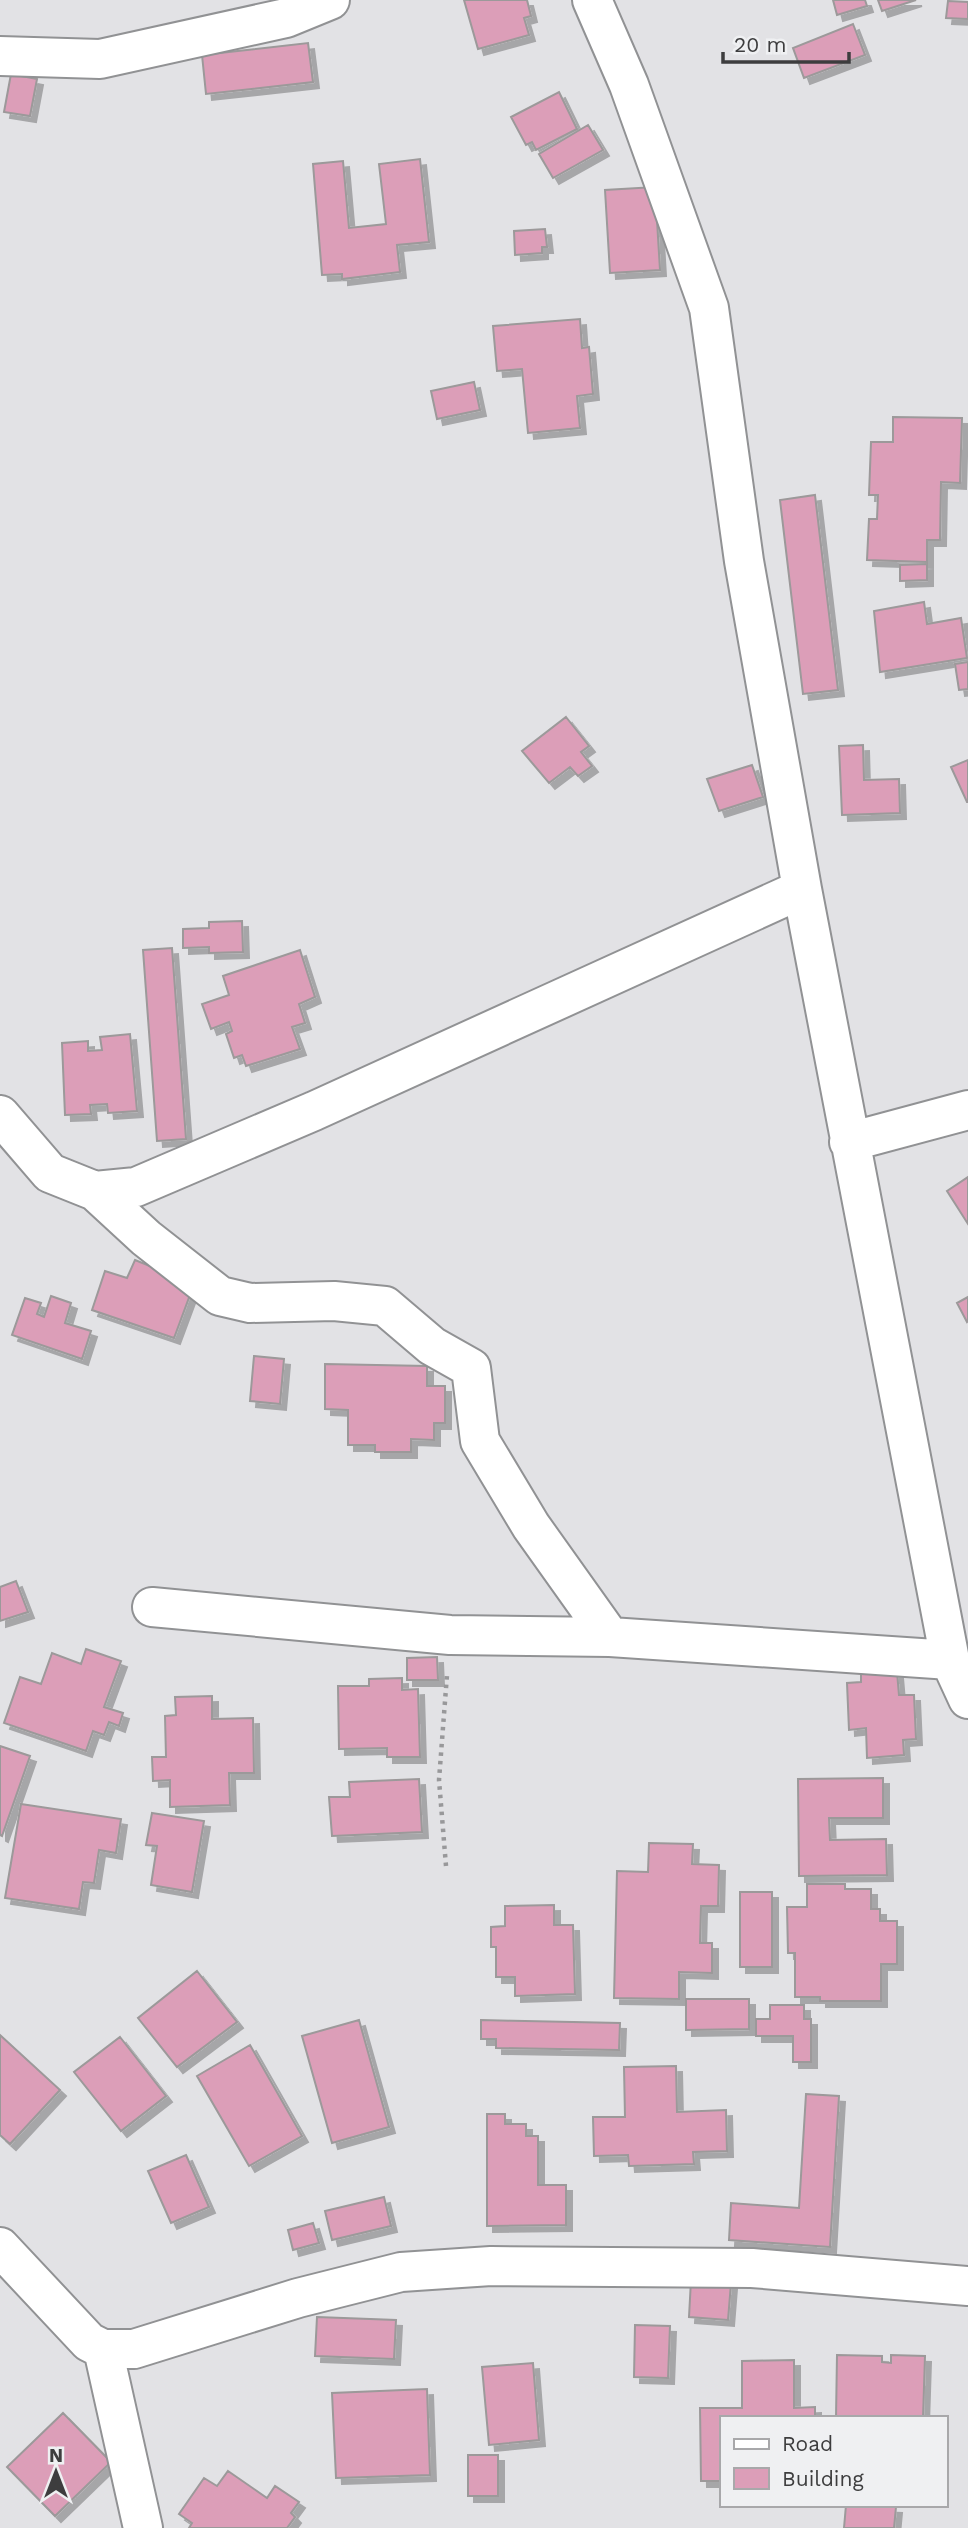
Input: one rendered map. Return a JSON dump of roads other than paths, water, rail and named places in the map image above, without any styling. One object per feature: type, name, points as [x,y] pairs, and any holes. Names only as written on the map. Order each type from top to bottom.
[{"type":"street","points":[[0,55],[100,60],[286,18],[330,0]]},
{"type":"street","points":[[593,0],[629,85],[709,308],[744,561],[849,1142],[950,1660],[968,1699]]},
{"type":"street","points":[[95,1191],[136,1187],[314,1111],[802,889]]},
{"type":"street","points":[[849,1142],[968,1110]]},
{"type":"street","points":[[0,1115],[50,1173],[95,1191],[146,1238],[220,1296],[250,1303],[334,1301],[385,1306],[432,1346],[471,1368],[480,1441],[531,1526],[610,1637]]},
{"type":"street","points":[[152,1607],[450,1635],[610,1637],[950,1660]]},
{"type":"street","points":[[0,2246],[89,2342],[103,2350],[134,2350],[298,2298],[401,2272],[492,2266],[752,2268],[968,2286]]},
{"type":"street","points":[[103,2350],[143,2528]]}]
